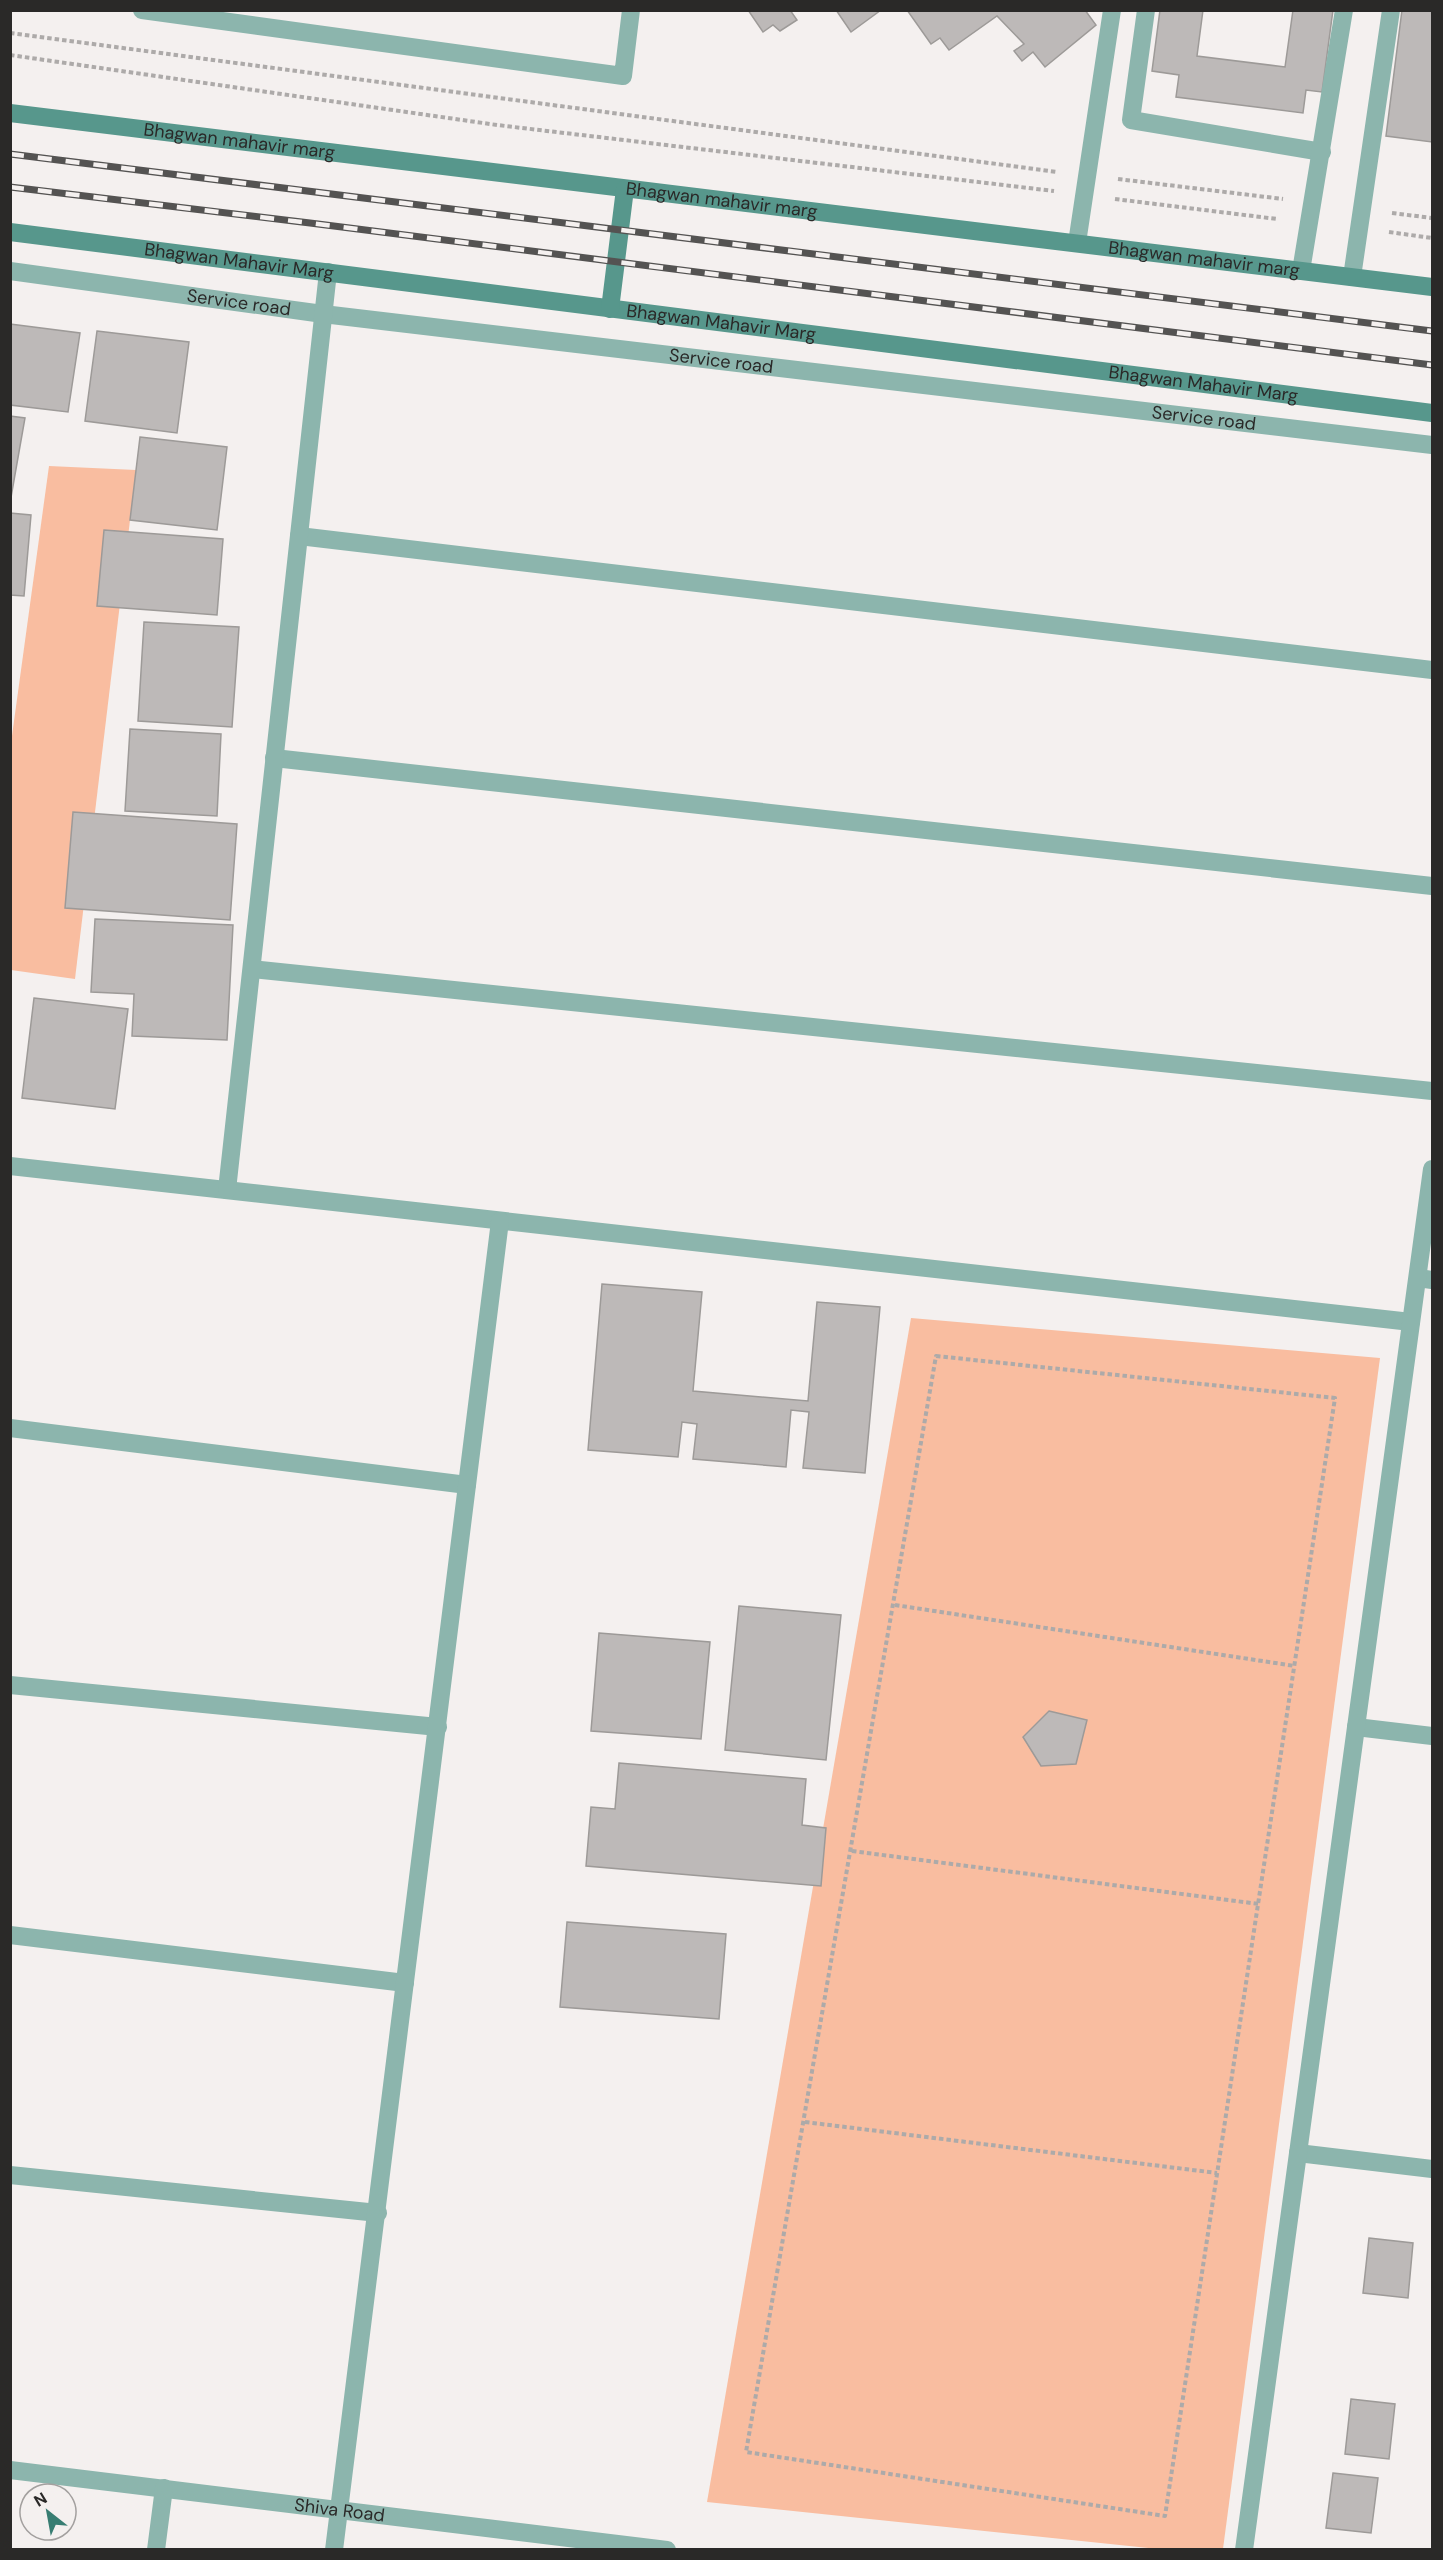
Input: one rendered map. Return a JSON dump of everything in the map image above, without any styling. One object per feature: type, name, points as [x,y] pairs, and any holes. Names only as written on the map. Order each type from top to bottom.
[{"type":"main road","name":"Bhagwan mahavir marg","points":[[10,113],[1432,287]]},
{"type":"main road","points":[[610,309],[625,189]]},
{"type":"main road","name":"Bhagwan Mahavir Marg","points":[[10,232],[1432,413]]},
{"type":"street","points":[[142,10],[623,76],[631,10]]},
{"type":"street","points":[[1077,243],[1112,10]]},
{"type":"street","points":[[1146,10],[1131,120],[1322,152]]},
{"type":"street","points":[[1301,270],[1314,203],[1344,10]]},
{"type":"street","points":[[1352,277],[1391,10]]},
{"type":"street","name":"Service road","points":[[10,271],[323,314],[1432,445]]},
{"type":"street","points":[[227,1190],[328,272]]},
{"type":"street","points":[[299,536],[1432,670]]},
{"type":"street","points":[[274,758],[1432,886]]},
{"type":"street","points":[[252,969],[1432,1091]]},
{"type":"street","points":[[10,1166],[1412,1322]]},
{"type":"street","points":[[1244,2550],[1412,1322],[1425,1279],[1432,1169]]},
{"type":"street","points":[[334,2550],[378,2213],[500,1221]]},
{"type":"street","points":[[10,1428],[467,1485]]},
{"type":"street","points":[[10,1686],[438,1726]]},
{"type":"street","points":[[1356,1727],[1432,1736]]},
{"type":"street","points":[[10,1935],[405,1983]]},
{"type":"street","points":[[1298,2152],[1432,2169]]},
{"type":"street","points":[[10,2175],[378,2213]]},
{"type":"street","name":"Shiva Road","points":[[10,2470],[667,2550]]},
{"type":"street","points":[[156,2550],[164,2488]]},
{"type":"path","points":[[10,33],[1087,176],[1314,203]]},
{"type":"path","points":[[10,55],[497,125],[1310,223]]},
{"type":"path","points":[[1362,209],[1432,218]]},
{"type":"path","points":[[1359,228],[1432,238]]},
{"type":"path","points":[[936,1356],[1335,1398],[1165,2517],[746,2452],[895,1605],[936,1356]]},
{"type":"path","points":[[895,1605],[1295,1666]]},
{"type":"path","points":[[852,1851],[1259,1904]]},
{"type":"path","points":[[805,2122],[1217,2174]]},
{"type":"shaded area","points":[[49,466],[136,470],[75,979],[11,970],[11,743]]},
{"type":"shaded area","points":[[911,1318],[1380,1358],[1223,2549],[1158,2549],[707,2502]]},
{"type":"building","points":[[748,10],[790,10],[797,20],[780,31],[773,25],[763,32]]},
{"type":"building","points":[[836,10],[881,10],[851,32]]},
{"type":"building","points":[[907,10],[1085,10],[1096,25],[1045,67],[1033,52],[1022,61],[1014,51],[1024,44],[997,16],[949,50],[940,38],[931,44]]},
{"type":"building","points":[[1160,10],[1203,10],[1197,56],[1285,67],[1293,10],[1333,10],[1322,92],[1306,90],[1303,113],[1176,97],[1179,75],[1152,71]]},
{"type":"building","points":[[1402,10],[1432,10],[1432,142],[1386,136]]},
{"type":"building","points":[[10,324],[80,333],[68,412],[10,405]]},
{"type":"building","points":[[97,331],[189,342],[177,433],[85,421]]},
{"type":"building","points":[[10,416],[25,418],[10,503]]},
{"type":"building","points":[[140,437],[227,447],[217,530],[130,520]]},
{"type":"building","points":[[10,513],[31,515],[24,596],[10,595]]},
{"type":"building","points":[[104,530],[223,539],[217,615],[97,606]]},
{"type":"building","points":[[144,622],[239,627],[232,727],[138,721]]},
{"type":"building","points":[[130,729],[221,734],[217,816],[125,811]]},
{"type":"building","points":[[73,812],[237,824],[230,920],[65,908]]},
{"type":"building","points":[[95,919],[233,925],[227,1040],[132,1036],[134,994],[91,992]]},
{"type":"building","points":[[34,998],[128,1009],[115,1109],[22,1098]]},
{"type":"building","points":[[602,1284],[702,1292],[693,1391],[808,1401],[817,1302],[880,1307],[865,1473],[803,1468],[809,1412],[791,1410],[786,1467],[693,1459],[697,1424],[682,1422],[678,1457],[588,1450]]},
{"type":"building","points":[[739,1606],[841,1615],[826,1760],[725,1750]]},
{"type":"building","points":[[599,1633],[710,1642],[701,1739],[591,1731]]},
{"type":"building","points":[[1049,1711],[1087,1720],[1076,1764],[1041,1766],[1023,1737]]},
{"type":"building","points":[[619,1763],[806,1779],[802,1825],[826,1828],[821,1886],[586,1866],[591,1807],[615,1809]]},
{"type":"building","points":[[567,1922],[726,1934],[719,2019],[560,2007]]},
{"type":"building","points":[[1369,2238],[1413,2243],[1408,2298],[1363,2293]]},
{"type":"building","points":[[1351,2399],[1395,2404],[1389,2459],[1345,2454]]},
{"type":"building","points":[[1333,2473],[1378,2478],[1371,2533],[1326,2528]]},
{"type":"railway","points":[[10,154],[1432,331]]},
{"type":"railway","points":[[10,187],[1432,365]]}]
